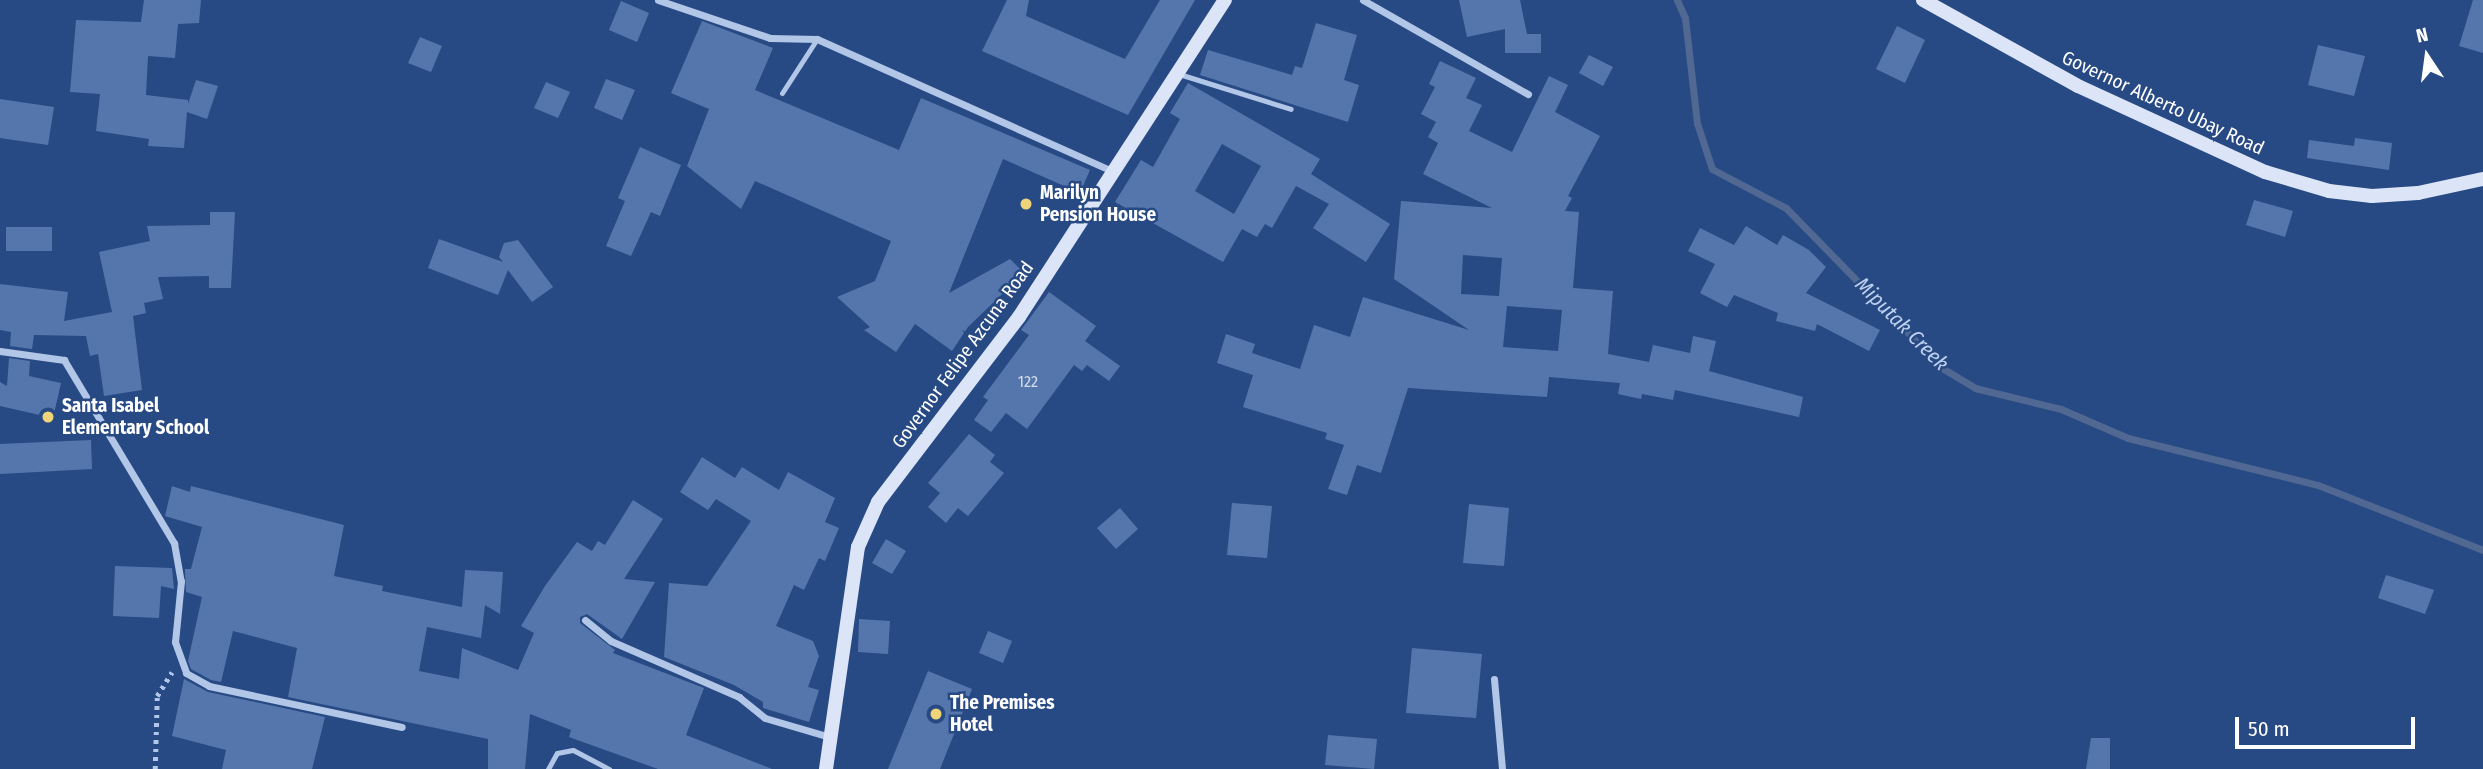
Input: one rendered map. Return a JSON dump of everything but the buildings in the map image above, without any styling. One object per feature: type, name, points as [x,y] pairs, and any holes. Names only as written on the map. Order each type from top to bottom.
[{"type":"street","points":[[658,0],[770,38],[817,39],[1115,173]]},
{"type":"street","name":"Governor Felipe Azcuna Road","points":[[826,769],[858,547],[878,502],[1019,317],[1225,0]]},
{"type":"street","points":[[1363,0],[1528,94]]},
{"type":"street","name":"Governor Alberto Ubay Road","points":[[1923,0],[2078,86],[2265,172],[2329,191],[2372,196],[2418,193],[2483,179]]},
{"type":"street","points":[[0,351],[64,360],[174,543],[181,581],[175,642],[181,665],[209,686],[402,727]]},
{"type":"street","points":[[585,621],[611,641],[739,696],[765,718],[830,737]]},
{"type":"street","points":[[1494,679],[1502,769]]},
{"type":"lane","points":[[782,93],[817,39]]},
{"type":"lane","points":[[1179,74],[1291,108]]},
{"type":"lane","points":[[548,769],[557,753],[573,750],[609,769]]},
{"type":"path","points":[[155,769],[157,696],[163,680],[181,665]]},
{"type":"waterway","name":"Miputak Creek","points":[[1677,0],[1685,18],[1697,123],[1712,169],[1786,208],[1942,368],[1975,388],[2061,409],[2128,438],[2318,485],[2483,550]]},
{"type":"place","name":"Marilyn Pension House","points":[[1026,204]]},
{"type":"place","name":"Santa Isabel Elementary School","points":[[48,417]]},
{"type":"place","name":"The Premises Hotel","points":[[936,714]]}]
